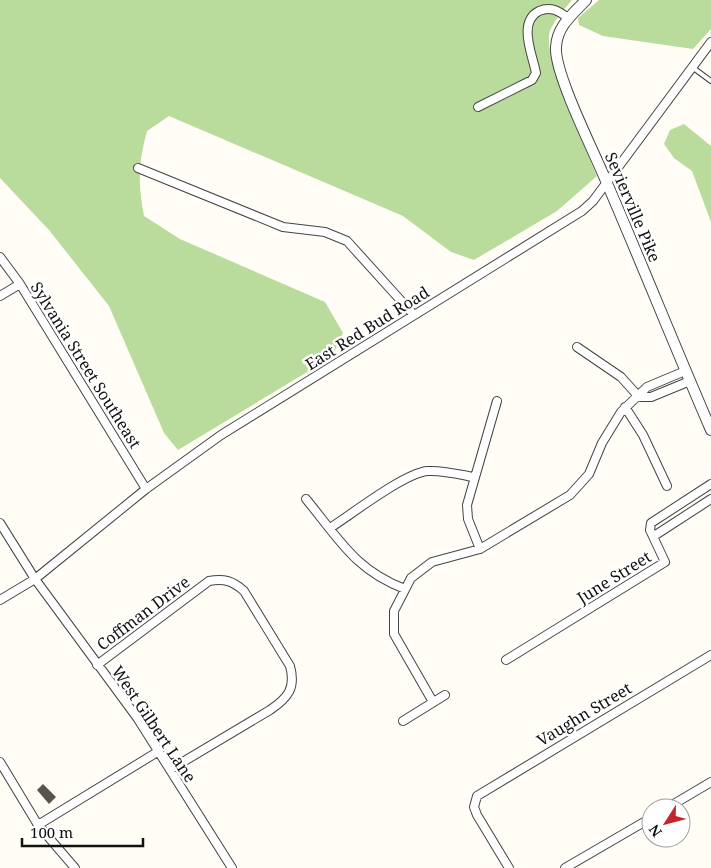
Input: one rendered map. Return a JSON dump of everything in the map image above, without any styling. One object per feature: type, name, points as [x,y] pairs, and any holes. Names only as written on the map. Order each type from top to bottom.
[{"type":"street","name":"Sevierville Pike","points":[[586,0],[568,18],[559,34],[556,46],[558,62],[711,430]]},
{"type":"street","points":[[478,107],[532,80],[536,73],[527,36],[529,23],[536,13],[546,8],[556,9],[568,18]]},
{"type":"street","name":"East Red Bud Road","points":[[0,600],[35,579],[146,489],[221,435],[413,314],[572,218],[593,201],[711,42]]},
{"type":"street","points":[[138,168],[283,228],[325,232],[347,241],[413,314]]},
{"type":"street","name":"Sylvania Street Southeast","points":[[0,257],[20,284],[146,489]]},
{"type":"street","points":[[0,296],[20,284]]},
{"type":"street","points":[[576,347],[620,377],[639,397],[651,397],[690,381]]},
{"type":"street","points":[[433,702],[394,634],[392,622],[394,611],[411,578],[432,562],[480,549],[570,495],[582,484],[589,474],[613,422],[625,407],[639,397],[647,387],[685,371]]},
{"type":"street","points":[[480,549],[468,519],[467,505],[473,477],[497,401]]},
{"type":"street","points":[[625,407],[643,436],[667,486]]},
{"type":"street","points":[[330,528],[409,477],[426,471],[446,471],[473,477]]},
{"type":"street","name":"June Street","points":[[506,660],[665,562],[650,523],[711,484]]},
{"type":"street","points":[[306,499],[358,563],[373,574],[405,589]]},
{"type":"street","points":[[654,536],[711,499]]},
{"type":"street","name":"West Gilbert Lane","points":[[0,523],[35,579],[159,751],[232,868]]},
{"type":"street","name":"Coffman Drive","points":[[97,665],[209,581],[227,580],[237,584],[244,592],[290,666],[292,676],[290,692],[285,700],[270,710],[171,769]]},
{"type":"street","name":"Vaughn Street","points":[[509,868],[477,815],[474,800],[483,791],[711,654]]},
{"type":"street","points":[[403,721],[446,695]]},
{"type":"street","points":[[38,825],[159,751]]},
{"type":"street","points":[[0,762],[38,825],[75,868]]},
{"type":"street","points":[[685,798],[711,782]]},
{"type":"street","points":[[565,868],[641,824]]},
{"type":"lane","points":[[692,67],[711,81]]},
{"type":"green space","points":[[0,0],[572,0],[552,27],[549,44],[552,61],[566,103],[597,176],[557,211],[474,260],[451,252],[403,216],[169,116],[147,131],[144,143],[140,174],[144,216],[180,239],[325,302],[343,333],[332,357],[178,450],[164,433],[109,306],[49,230],[0,178]]},
{"type":"green space","points":[[599,0],[711,0],[711,29],[693,49],[603,36],[579,25],[578,18]]},
{"type":"green space","points":[[684,124],[711,146],[711,222],[692,171],[674,158],[664,144],[670,130]]},
{"type":"building","points":[[43,784],[56,797],[49,804],[37,790]]}]
